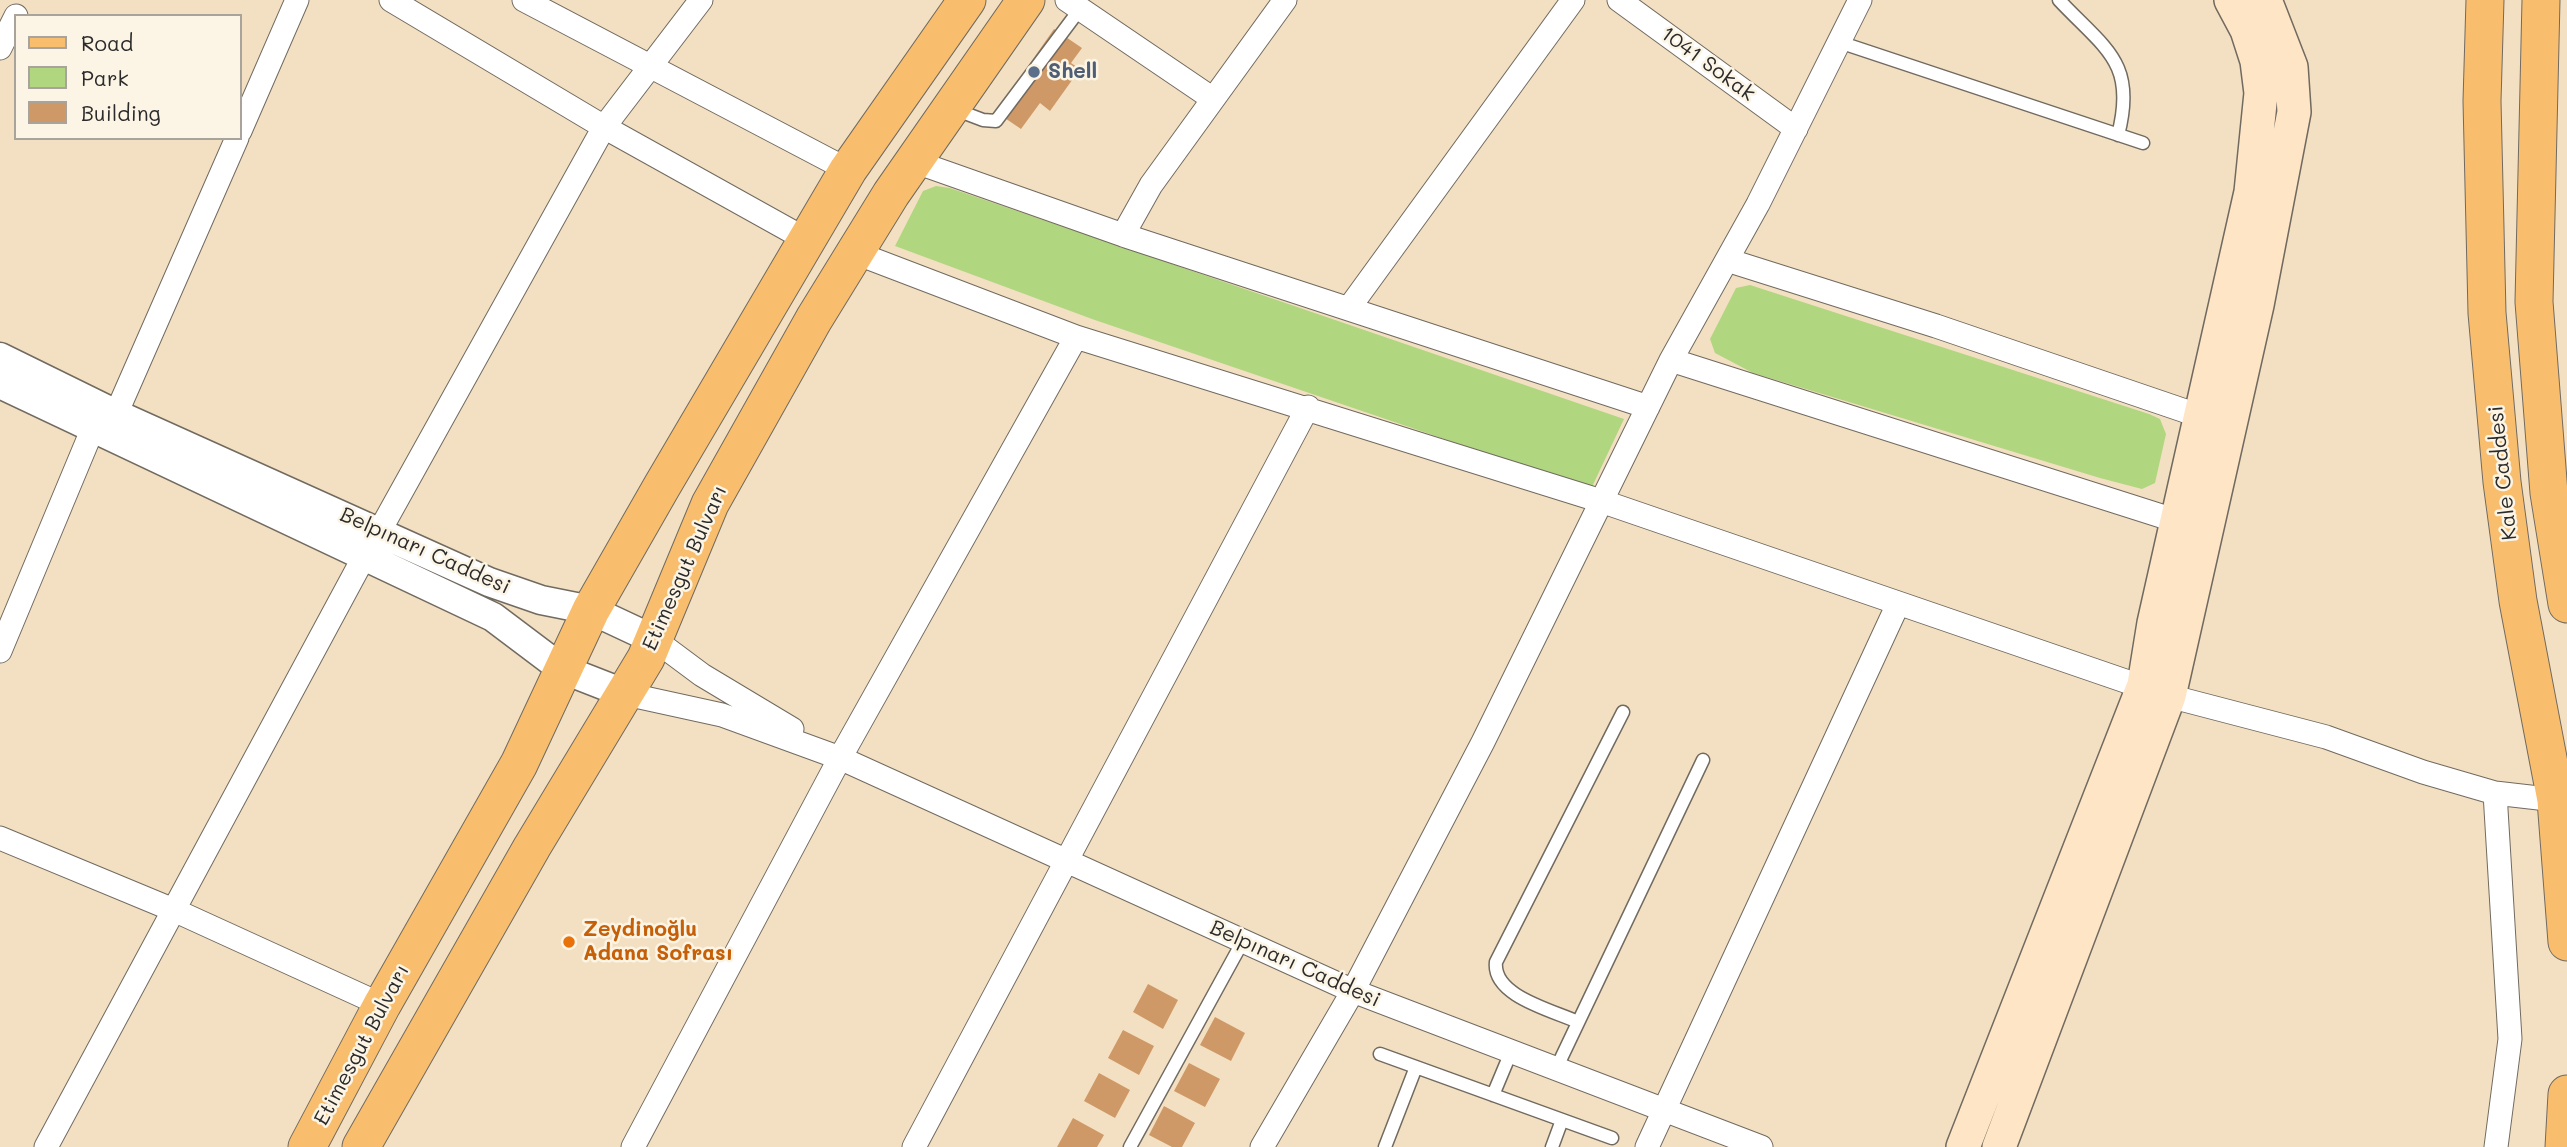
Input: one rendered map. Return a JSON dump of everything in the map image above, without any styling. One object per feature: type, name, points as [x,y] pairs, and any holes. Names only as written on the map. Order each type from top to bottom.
[{"type":"main road","name":"Etimesgut Bulvarı","points":[[307,1147],[382,1005],[519,764],[591,610],[848,170],[967,0]]},
{"type":"main road","name":"Etimesgut Bulvarı","points":[[361,1147],[532,847],[626,694],[655,640],[710,504],[814,320],[913,161],[1026,0]]},
{"type":"main road","points":[[1963,1147],[2157,690],[2154,622],[2251,192],[2259,124],[2261,93],[2257,61],[2247,30],[2231,0]]},
{"type":"main road","points":[[1998,1147],[2157,690],[2257,305],[2294,112],[2291,67],[2265,0]]},
{"type":"main road","name":"Kale Caddesi","points":[[2485,0],[2482,113],[2487,313],[2502,482],[2518,601],[2562,799],[2567,942]]},
{"type":"main road","name":"Kale Caddesi","points":[[2540,0],[2534,302],[2549,493],[2567,604]]},
{"type":"main road","points":[[2536,200],[2552,143],[2556,0]]},
{"type":"main road","points":[[2564,1147],[2567,1094]]},
{"type":"street","points":[[242,126],[297,0]]},
{"type":"street","points":[[391,0],[604,127],[807,240]]},
{"type":"street","points":[[524,0],[848,170]]},
{"type":"street","points":[[46,1147],[176,911],[372,544],[604,127],[701,0]]},
{"type":"street","points":[[1122,235],[1151,185],[1284,0]]},
{"type":"street","points":[[1349,308],[1573,0]]},
{"type":"street","name":"1041 Sokak","points":[[1619,0],[1796,130]]},
{"type":"street","points":[[1262,1147],[1353,991],[1483,742],[1671,360],[1796,130],[1860,0]]},
{"type":"street","points":[[1074,4],[1213,99]]},
{"type":"street","points":[[0,48],[14,20]]},
{"type":"street","points":[[0,651],[235,140]]},
{"type":"street","points":[[913,161],[1122,235],[1648,407]]},
{"type":"street","points":[[856,253],[1076,337],[1308,407],[1601,501],[2157,690],[2326,737],[2423,772],[2495,793],[2562,799]]},
{"type":"street","points":[[1727,260],[1936,326],[2200,416]]},
{"type":"street","points":[[633,1147],[840,758],[1076,337]]},
{"type":"street","name":"Belpınarı Caddesi","points":[[0,357],[104,421]]},
{"type":"street","points":[[1671,360],[2177,521]]},
{"type":"street","name":"Belpınarı Caddesi","points":[[0,384],[104,421],[372,544],[541,600],[591,610],[655,640],[702,675],[840,758]]},
{"type":"street","points":[[914,1147],[1064,860],[1308,407]]},
{"type":"street","name":"Belpınarı Caddesi","points":[[372,544],[492,617],[562,669],[626,694],[722,715],[840,758],[1353,991],[1761,1147]]},
{"type":"street","points":[[1647,1147],[1898,604]]},
{"type":"street","points":[[2495,793],[2510,1039],[2496,1147]]},
{"type":"street","points":[[0,838],[176,911],[382,1005]]},
{"type":"lane","points":[[2059,0],[2112,56],[2121,73],[2126,104],[2118,135]]},
{"type":"lane","points":[[950,107],[983,120],[996,121],[1074,4]]},
{"type":"lane","points":[[1839,42],[2143,143]]},
{"type":"lane","points":[[1578,1022],[1508,991],[1496,976],[1496,962],[1623,712]]},
{"type":"lane","points":[[1556,1069],[1703,760]]},
{"type":"lane","points":[[1130,1147],[1243,941]]},
{"type":"lane","points":[[1493,1095],[1511,1052]]},
{"type":"lane","points":[[1380,1054],[1612,1138]]},
{"type":"lane","points":[[1385,1147],[1416,1067]]},
{"type":"lane","points":[[1552,1147],[1562,1120]]},
{"type":"green space","points":[[936,186],[950,188],[1624,419],[1591,489],[1092,319],[895,246],[923,191]]},
{"type":"green space","points":[[1750,285],[2160,419],[2166,434],[2155,483],[2142,489],[2100,478],[1753,373],[1715,353],[1710,339],[1736,288]]},
{"type":"building","points":[[1054,29],[1082,48],[1071,63],[1080,69],[1050,111],[1040,103],[1021,129],[996,112]]},
{"type":"building","points":[[1148,984],[1178,1000],[1163,1029],[1133,1012]]},
{"type":"building","points":[[1215,1017],[1245,1033],[1231,1061],[1200,1045]]},
{"type":"building","points":[[1123,1030],[1154,1046],[1139,1075],[1108,1058]]},
{"type":"building","points":[[1189,1063],[1220,1079],[1205,1107],[1174,1091]]},
{"type":"building","points":[[1099,1073],[1130,1090],[1115,1118],[1084,1101]]},
{"type":"building","points":[[1164,1106],[1195,1123],[1182,1147],[1172,1147],[1149,1135]]},
{"type":"building","points":[[1073,1118],[1104,1135],[1097,1147],[1057,1147]]},
{"type":"place","name":"Shell","points":[[1034,72]]},
{"type":"place","name":"Zeydinoğlu Adana Sofrası","points":[[569,942]]}]
